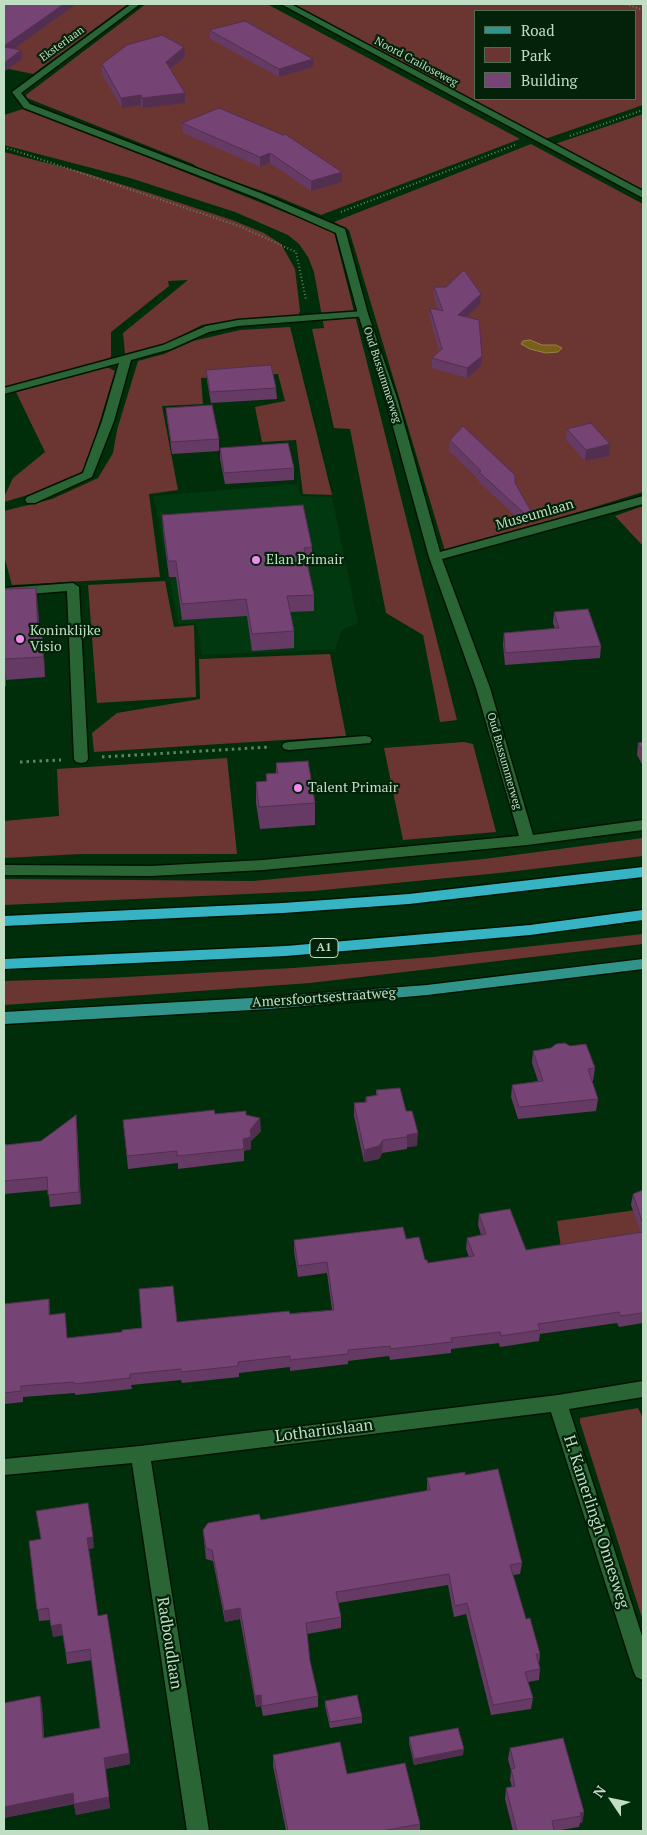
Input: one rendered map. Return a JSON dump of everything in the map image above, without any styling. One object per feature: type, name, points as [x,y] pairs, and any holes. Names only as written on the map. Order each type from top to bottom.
[{"type":"highway","points":[[4,921],[283,908],[409,899],[643,872]]},
{"type":"highway","name":"A1","points":[[4,964],[286,951],[530,930],[643,915]]},
{"type":"main road","name":"Amersfoortsestraatweg","points":[[4,1018],[269,1003],[417,991],[643,964]]},
{"type":"street","name":"Eksterlaan","points":[[27,106],[16,92],[136,4]]},
{"type":"street","name":"Noord Crailoseweg","points":[[285,4],[643,195]]},
{"type":"street","name":"Oud Bussummerweg","points":[[27,106],[319,220],[341,231],[363,314],[392,398],[435,557],[482,688],[527,840]]},
{"type":"street","points":[[4,391],[167,347],[206,329],[238,323],[363,314]]},
{"type":"street","points":[[31,500],[88,475],[108,421],[126,358]]},
{"type":"street","name":"Museumlaan","points":[[435,557],[474,548],[643,500]]},
{"type":"street","points":[[4,592],[73,587],[81,759]]},
{"type":"street","points":[[289,746],[365,740]]},
{"type":"street","points":[[4,870],[151,871],[263,866],[527,840],[643,825]]},
{"type":"street","name":"Lothariuslaan","points":[[4,1467],[140,1454],[558,1403],[643,1389]]},
{"type":"street","name":"H. Kamerlingh Onnesweg","points":[[558,1403],[643,1670]]},
{"type":"street","name":"Radboudlaan","points":[[140,1454],[198,1831]]},
{"type":"path","points":[[626,4],[643,10]]},
{"type":"path","points":[[546,144],[643,110]]},
{"type":"path","points":[[319,220],[534,138]]},
{"type":"path","points":[[4,147],[239,226],[296,252],[310,318]]},
{"type":"path","points":[[20,762],[289,746]]},
{"type":"shaded area","points":[[530,340],[542,345],[556,345],[562,348],[558,352],[546,353],[530,349],[521,344],[523,341]]},
{"type":"shaded area","name":"Elan Primair","points":[[297,484],[300,496],[332,497],[358,623],[342,630],[335,649],[202,655],[197,623],[178,624],[154,496]]},
{"type":"green space","points":[[4,4],[128,4],[33,74],[4,68]]},
{"type":"green space","points":[[146,4],[267,4],[520,139],[321,215],[276,196],[201,170],[193,164],[27,98],[26,95]]},
{"type":"green space","points":[[294,4],[643,4],[643,105],[545,139]]},
{"type":"green space","points":[[23,109],[334,232],[457,720],[440,722],[423,635],[386,613],[350,429],[334,428],[312,329],[324,328],[314,272],[308,257],[299,244],[288,235],[235,212],[130,178],[4,145],[4,115]]},
{"type":"green space","points":[[643,114],[643,191],[555,144]]},
{"type":"green space","points":[[531,144],[643,204],[643,492],[485,541],[445,551],[349,230],[334,222]]},
{"type":"green space","points":[[4,152],[82,172],[232,220],[264,233],[281,244],[295,269],[300,311],[298,316],[241,319],[202,325],[164,344],[125,354],[123,333],[188,280],[168,281],[169,286],[111,332],[111,357],[103,362],[4,387]]},
{"type":"green space","points":[[290,327],[332,495],[303,494],[296,440],[262,442],[255,407],[285,401],[278,374],[201,378],[203,404],[162,406],[178,490],[149,494],[160,577],[12,585],[4,556],[4,511],[52,499],[98,478],[113,453],[117,430],[138,361],[164,354],[193,341],[240,330]]},
{"type":"green space","points":[[107,367],[115,371],[86,467],[79,474],[48,489],[4,502],[4,497],[13,478],[45,452],[16,392]]},
{"type":"green space","points":[[643,506],[643,546],[615,516]]},
{"type":"green space","points":[[165,581],[174,627],[194,625],[196,697],[97,703],[88,585]]},
{"type":"green space","points":[[330,654],[346,736],[94,752],[92,733],[117,713],[200,699],[199,659]]},
{"type":"green space","points":[[464,742],[473,744],[496,832],[403,840],[384,748]]},
{"type":"green space","points":[[227,758],[237,854],[82,854],[4,858],[4,821],[59,816],[57,769]]},
{"type":"green space","points":[[643,838],[643,856],[499,873],[313,891],[4,905],[4,879],[253,881],[484,859]]},
{"type":"green space","points":[[643,934],[643,944],[310,983],[4,1005],[4,981],[109,978],[293,968],[433,957]]},
{"type":"green space","points":[[643,1209],[643,1235],[561,1247],[557,1221]]},
{"type":"green space","points":[[638,1408],[643,1418],[643,1621],[580,1422],[580,1418]]},
{"type":"building","points":[[4,4],[64,4],[4,46]]},
{"type":"building","points":[[245,21],[313,59],[279,69],[209,30]]},
{"type":"building","points":[[162,35],[184,47],[166,62],[185,93],[142,98],[141,95],[121,98],[102,64],[127,45]]},
{"type":"building","points":[[4,47],[21,50],[4,63]]},
{"type":"building","points":[[219,108],[283,135],[285,134],[342,172],[311,181],[270,153],[260,157],[182,123]]},
{"type":"building","points":[[464,270],[481,294],[458,315],[479,320],[482,356],[467,368],[432,358],[442,349],[430,308],[443,311],[434,287],[446,287]]},
{"type":"building","points":[[271,365],[276,388],[210,392],[206,370]]},
{"type":"building","points":[[212,405],[219,439],[171,442],[166,408]]},
{"type":"building","points":[[591,423],[610,444],[586,450],[567,429]]},
{"type":"building","points":[[463,426],[515,475],[515,483],[531,511],[526,515],[479,472],[481,471],[450,440]]},
{"type":"building","points":[[288,443],[294,468],[224,473],[220,448]]},
{"type":"building","points":[[303,505],[312,547],[304,548],[314,595],[287,596],[294,631],[252,634],[246,599],[182,604],[176,561],[168,561],[162,515]]},
{"type":"building","name":"Koninklijke Visio","points":[[36,588],[38,636],[42,635],[43,657],[4,659],[4,589]]},
{"type":"building","points":[[588,609],[601,646],[505,653],[504,633],[559,628],[554,612]]},
{"type":"building","points":[[643,742],[643,752],[638,743]]},
{"type":"building","points":[[308,761],[315,803],[259,807],[256,782],[267,781],[266,774],[278,773],[276,763]]},
{"type":"building","points":[[565,1043],[570,1046],[586,1044],[595,1068],[588,1069],[598,1099],[519,1107],[512,1085],[543,1081],[533,1051]]},
{"type":"building","points":[[400,1088],[406,1111],[412,1111],[418,1133],[407,1135],[407,1137],[383,1140],[379,1146],[364,1150],[354,1103],[367,1102],[366,1097],[378,1095],[376,1090]]},
{"type":"building","points":[[214,1110],[215,1114],[246,1111],[246,1115],[260,1118],[250,1130],[251,1137],[243,1139],[244,1149],[177,1156],[177,1151],[127,1156],[123,1120]]},
{"type":"building","points":[[76,1115],[79,1192],[48,1195],[47,1177],[4,1181],[4,1142],[6,1145],[41,1141]]},
{"type":"building","points":[[643,1190],[643,1224],[633,1194]]},
{"type":"building","points":[[510,1209],[526,1250],[643,1232],[643,1313],[620,1316],[619,1312],[538,1324],[540,1330],[501,1336],[500,1332],[451,1338],[452,1342],[390,1349],[390,1346],[348,1350],[348,1354],[290,1360],[290,1356],[238,1362],[238,1366],[181,1372],[181,1369],[130,1374],[130,1378],[74,1384],[74,1382],[21,1386],[21,1391],[4,1393],[4,1304],[49,1299],[49,1315],[65,1313],[67,1338],[142,1328],[139,1289],[173,1286],[177,1322],[289,1311],[290,1314],[334,1310],[327,1262],[298,1266],[294,1240],[403,1227],[406,1239],[419,1237],[425,1260],[428,1263],[474,1256],[467,1238],[486,1234],[479,1214]]},
{"type":"building","points":[[498,1469],[522,1563],[510,1565],[526,1619],[530,1618],[540,1654],[536,1654],[540,1669],[525,1672],[533,1698],[493,1705],[467,1603],[455,1606],[449,1574],[336,1592],[341,1617],[306,1623],[310,1661],[318,1696],[262,1706],[261,1695],[255,1696],[240,1608],[224,1611],[212,1550],[206,1548],[203,1530],[208,1523],[259,1514],[261,1520],[430,1490],[427,1478],[465,1472],[465,1475]]},
{"type":"building","points":[[88,1503],[93,1537],[87,1538],[98,1616],[107,1614],[129,1753],[104,1758],[109,1797],[74,1804],[73,1793],[4,1807],[4,1703],[40,1696],[43,1738],[100,1728],[90,1649],[66,1653],[61,1624],[51,1626],[48,1608],[37,1610],[29,1541],[41,1539],[36,1511]]},
{"type":"building","points":[[357,1695],[362,1717],[330,1722],[325,1701]]},
{"type":"building","points":[[458,1728],[464,1749],[414,1759],[409,1737]]},
{"type":"building","points":[[563,1738],[584,1812],[580,1813],[581,1816],[552,1821],[554,1831],[517,1831],[506,1788],[515,1786],[511,1769],[515,1768],[510,1748]]},
{"type":"building","points":[[340,1742],[347,1774],[405,1763],[420,1824],[382,1831],[288,1831],[273,1755]]},
{"type":"place","name":"Elan Primair","points":[[256,560]]},
{"type":"place","name":"Koninklijke Visio","points":[[20,639]]},
{"type":"place","name":"Talent Primair","points":[[298,788]]}]
